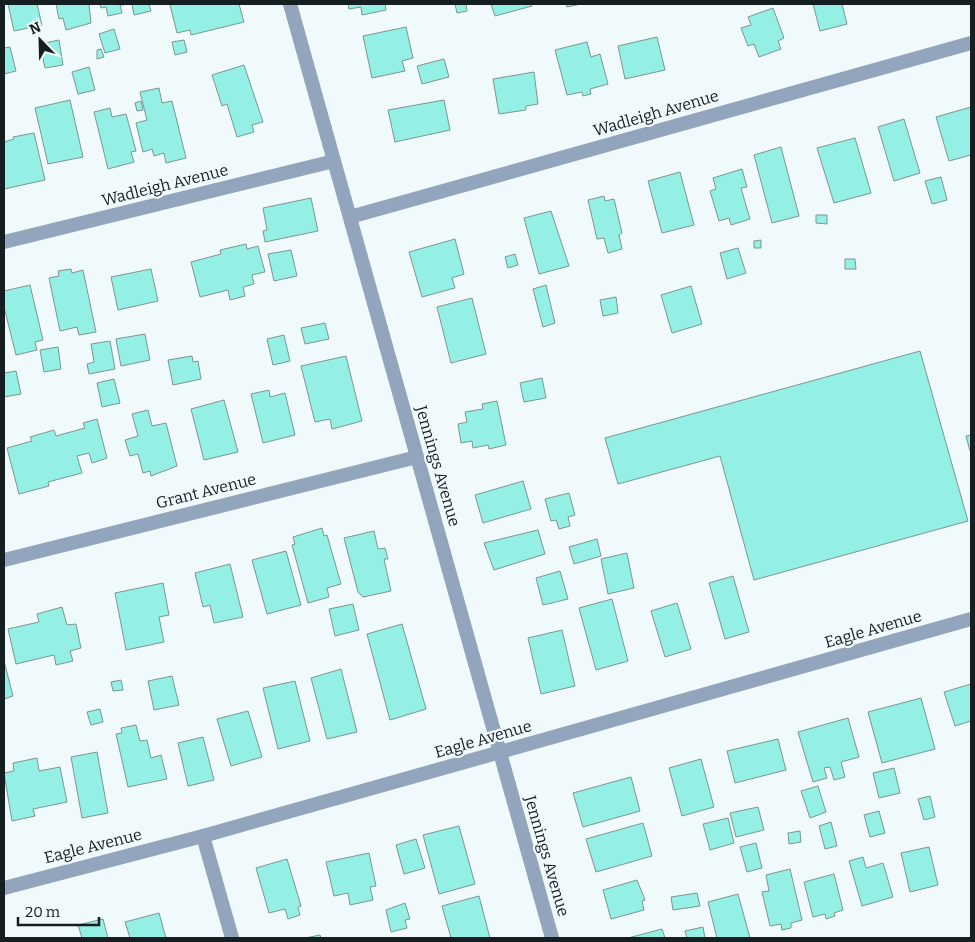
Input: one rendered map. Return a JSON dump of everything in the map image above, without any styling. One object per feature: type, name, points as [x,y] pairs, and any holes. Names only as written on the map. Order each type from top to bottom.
[{"type":"street","name":"Jennings Avenue","points":[[290,4],[552,938]]},
{"type":"street","name":"Wadleigh Avenue","points":[[350,217],[971,43]]},
{"type":"street","name":"Wadleigh Avenue","points":[[4,242],[334,161]]},
{"type":"street","name":"Grant Avenue","points":[[4,560],[417,457]]},
{"type":"street","name":"Eagle Avenue","points":[[4,888],[203,836],[971,619]]},
{"type":"street","points":[[203,836],[232,938]]},
{"type":"building","points":[[8,4],[37,4],[42,25],[14,31]]},
{"type":"building","points":[[56,4],[89,4],[91,23],[66,30],[63,18],[59,19]]},
{"type":"building","points":[[100,4],[124,5],[120,5],[122,13],[108,16],[106,7],[101,8]]},
{"type":"building","points":[[132,4],[149,4],[151,11],[134,15]]},
{"type":"building","points":[[239,4],[244,22],[191,35],[190,30],[177,33],[170,5]]},
{"type":"building","points":[[348,4],[385,4],[386,10],[362,15],[361,7],[349,9]]},
{"type":"building","points":[[455,4],[466,4],[467,11],[457,13]]},
{"type":"building","points":[[491,4],[531,4],[532,6],[495,16]]},
{"type":"building","points":[[566,4],[581,4],[567,7]]},
{"type":"building","points":[[813,4],[842,4],[847,24],[820,31]]},
{"type":"building","points":[[773,8],[784,38],[778,41],[781,49],[759,57],[754,44],[748,46],[741,28],[751,25],[748,17]]},
{"type":"building","points":[[406,27],[413,58],[402,61],[405,71],[372,78],[363,36]]},
{"type":"building","points":[[114,29],[120,49],[105,53],[99,34]]},
{"type":"building","points":[[657,37],[665,70],[625,79],[618,46]]},
{"type":"building","points":[[59,40],[63,65],[45,68],[40,44]]},
{"type":"building","points":[[184,40],[187,52],[175,55],[172,42]]},
{"type":"building","points":[[587,42],[591,57],[600,54],[608,84],[590,89],[591,94],[583,96],[582,92],[567,95],[555,50]]},
{"type":"building","points":[[10,47],[16,71],[4,74],[4,48]]},
{"type":"building","points":[[101,49],[104,57],[97,59],[97,50]]},
{"type":"building","points":[[444,59],[449,77],[422,84],[417,66]]},
{"type":"building","points":[[244,65],[263,122],[252,125],[254,132],[237,137],[227,104],[222,106],[212,75]]},
{"type":"building","points":[[89,67],[95,90],[78,94],[72,72]]},
{"type":"building","points":[[534,72],[538,104],[526,106],[526,110],[499,114],[493,79]]},
{"type":"building","points":[[159,88],[162,103],[172,101],[186,158],[166,163],[164,153],[154,156],[152,149],[143,152],[136,123],[147,120],[140,92]]},
{"type":"building","points":[[70,100],[83,157],[48,164],[35,108]]},
{"type":"building","points":[[444,100],[450,130],[395,142],[388,110]]},
{"type":"building","points":[[141,101],[143,110],[137,111],[135,103]]},
{"type":"building","points":[[971,107],[971,155],[949,161],[936,117]]},
{"type":"building","points":[[110,108],[112,117],[126,114],[136,151],[131,152],[134,162],[108,169],[94,112]]},
{"type":"building","points":[[904,119],[920,173],[894,181],[878,127]]},
{"type":"building","points":[[34,133],[45,180],[4,189],[4,142],[14,139],[13,137]]},
{"type":"building","points":[[855,138],[871,193],[834,203],[817,148]]},
{"type":"building","points":[[781,147],[799,216],[772,223],[754,155]]},
{"type":"building","points":[[742,169],[747,187],[741,188],[750,219],[731,225],[729,218],[719,221],[710,191],[716,189],[713,178]]},
{"type":"building","points":[[680,172],[694,225],[662,233],[648,181]]},
{"type":"building","points":[[941,177],[947,200],[932,204],[925,181]]},
{"type":"building","points":[[604,196],[605,201],[614,199],[622,233],[619,235],[622,249],[608,253],[604,238],[597,239],[588,200]]},
{"type":"building","points":[[311,198],[318,231],[265,242],[263,231],[267,230],[263,208]]},
{"type":"building","points":[[551,211],[569,266],[539,274],[524,218]]},
{"type":"building","points":[[816,215],[827,215],[827,224],[816,223]]},
{"type":"building","points":[[455,239],[464,274],[452,278],[455,288],[422,297],[409,252]]},
{"type":"building","points":[[761,240],[761,248],[754,248],[754,241]]},
{"type":"building","points":[[246,244],[247,249],[258,246],[265,272],[252,275],[254,284],[243,287],[245,296],[230,300],[228,290],[200,297],[191,262],[221,254],[220,250]]},
{"type":"building","points":[[738,248],[746,273],[727,279],[720,253]]},
{"type":"building","points":[[291,250],[297,276],[274,281],[268,254]]},
{"type":"building","points":[[515,254],[518,265],[508,268],[505,257]]},
{"type":"building","points":[[845,259],[855,259],[856,269],[845,269]]},
{"type":"building","points":[[71,269],[72,273],[83,270],[96,332],[79,335],[77,327],[60,331],[49,278],[59,276],[58,271]]},
{"type":"building","points":[[151,269],[158,301],[118,310],[111,277]]},
{"type":"building","points":[[30,285],[43,340],[35,342],[37,350],[16,355],[4,307],[4,291]]},
{"type":"building","points":[[546,285],[555,323],[543,327],[533,289]]},
{"type":"building","points":[[691,286],[702,324],[672,333],[661,295]]},
{"type":"building","points":[[616,297],[618,313],[603,316],[600,300]]},
{"type":"building","points":[[472,298],[486,354],[451,363],[437,307]]},
{"type":"building","points":[[325,323],[329,339],[305,344],[301,328]]},
{"type":"building","points":[[145,334],[150,360],[121,366],[116,339]]},
{"type":"building","points":[[284,335],[290,361],[273,365],[267,339]]},
{"type":"building","points":[[110,341],[115,369],[89,374],[87,364],[94,362],[91,344]]},
{"type":"building","points":[[58,347],[61,369],[44,372],[40,350]]},
{"type":"building","points":[[920,351],[968,521],[754,580],[720,456],[618,484],[605,438]]},
{"type":"building","points":[[192,356],[193,362],[198,361],[201,379],[173,385],[168,360]]},
{"type":"building","points":[[346,356],[362,421],[332,429],[330,419],[315,422],[301,366]]},
{"type":"building","points":[[16,371],[21,394],[4,397],[4,373]]},
{"type":"building","points":[[542,378],[546,398],[524,402],[520,383]]},
{"type":"building","points":[[114,379],[120,403],[102,407],[97,383]]},
{"type":"building","points":[[269,390],[270,397],[285,393],[295,435],[263,443],[251,394]]},
{"type":"building","points":[[224,400],[238,452],[204,460],[191,409]]},
{"type":"building","points":[[497,401],[506,445],[489,449],[488,445],[473,448],[472,441],[461,443],[458,424],[467,422],[465,412],[483,409],[482,404]]},
{"type":"building","points":[[148,410],[152,426],[166,423],[177,466],[151,476],[150,471],[143,473],[138,454],[130,456],[125,440],[138,436],[132,414]]},
{"type":"building","points":[[97,419],[107,458],[92,463],[89,453],[77,456],[82,473],[48,482],[49,486],[19,494],[7,448],[32,441],[30,437],[54,430],[56,436],[85,428],[83,423]]},
{"type":"building","points":[[971,435],[971,450],[970,451],[966,436]]},
{"type":"building","points":[[523,481],[531,509],[483,523],[475,495]]},
{"type":"building","points":[[569,493],[575,515],[568,517],[570,526],[559,529],[556,520],[551,521],[545,499]]},
{"type":"building","points":[[322,528],[324,536],[327,535],[341,584],[327,588],[329,597],[308,603],[292,545],[295,544],[293,537]]},
{"type":"building","points":[[538,530],[545,554],[494,570],[484,543]]},
{"type":"building","points":[[374,531],[378,549],[385,548],[388,559],[384,559],[391,591],[363,597],[358,592],[344,538]]},
{"type":"building","points":[[597,539],[601,556],[574,564],[569,547]]},
{"type":"building","points":[[286,551],[301,605],[267,614],[252,560]]},
{"type":"building","points":[[627,553],[634,588],[608,594],[601,559]]},
{"type":"building","points":[[230,564],[243,617],[214,623],[210,605],[203,607],[195,573]]},
{"type":"building","points":[[560,571],[568,599],[543,605],[536,578]]},
{"type":"building","points":[[733,576],[749,632],[725,639],[709,583]]},
{"type":"building","points":[[163,583],[169,615],[159,617],[164,642],[126,650],[115,593]]},
{"type":"building","points":[[612,599],[628,661],[596,670],[579,608]]},
{"type":"building","points":[[677,603],[691,649],[665,657],[651,611]]},
{"type":"building","points":[[353,604],[359,630],[335,636],[329,609]]},
{"type":"building","points":[[62,607],[67,625],[76,624],[81,648],[70,651],[73,661],[56,665],[54,655],[16,664],[8,629],[39,622],[37,614]]},
{"type":"building","points":[[402,624],[426,709],[390,720],[367,634]]},
{"type":"building","points":[[562,630],[575,686],[541,694],[528,638]]},
{"type":"building","points":[[4,661],[13,696],[4,699]]},
{"type":"building","points":[[341,669],[357,732],[327,739],[311,678]]},
{"type":"building","points":[[172,676],[179,705],[154,710],[148,681]]},
{"type":"building","points":[[121,680],[123,690],[113,691],[111,682]]},
{"type":"building","points":[[295,681],[310,741],[278,749],[263,688]]},
{"type":"building","points":[[971,684],[971,721],[955,726],[944,692]]},
{"type":"building","points":[[921,698],[935,749],[882,763],[868,712]]},
{"type":"building","points":[[100,709],[103,722],[91,725],[87,712]]},
{"type":"building","points":[[248,711],[262,757],[231,766],[217,719]]},
{"type":"building","points":[[848,718],[859,757],[841,762],[845,777],[834,780],[830,767],[824,768],[827,778],[813,782],[798,732]]},
{"type":"building","points":[[136,725],[140,741],[147,740],[151,758],[161,755],[167,779],[128,787],[116,734],[122,733],[121,728]]},
{"type":"building","points":[[203,737],[214,780],[188,786],[178,743]]},
{"type":"building","points":[[778,739],[786,770],[735,783],[727,751]]},
{"type":"building","points":[[97,752],[108,813],[82,818],[71,757]]},
{"type":"building","points":[[37,758],[39,771],[60,767],[67,802],[33,809],[35,816],[12,821],[4,773],[14,771],[13,763]]},
{"type":"building","points":[[701,759],[714,807],[682,816],[669,768]]},
{"type":"building","points":[[894,768],[900,793],[879,798],[873,773]]},
{"type":"building","points":[[631,777],[640,811],[583,827],[573,793]]},
{"type":"building","points":[[818,786],[826,812],[810,818],[801,791]]},
{"type":"building","points":[[930,796],[935,817],[924,820],[918,799]]},
{"type":"building","points":[[758,807],[764,830],[736,837],[730,813]]},
{"type":"building","points":[[879,811],[885,833],[870,837],[864,815]]},
{"type":"building","points":[[728,818],[734,843],[710,850],[703,824]]},
{"type":"building","points":[[831,822],[837,846],[825,849],[819,826]]},
{"type":"building","points":[[643,823],[652,856],[596,872],[586,839]]},
{"type":"building","points":[[459,826],[475,884],[439,894],[423,835]]},
{"type":"building","points":[[800,831],[801,842],[789,844],[788,833]]},
{"type":"building","points":[[416,839],[425,868],[404,874],[396,845]]},
{"type":"building","points":[[756,843],[762,868],[747,872],[740,847]]},
{"type":"building","points":[[929,847],[938,885],[910,892],[901,853]]},
{"type":"building","points":[[369,853],[376,886],[370,887],[373,900],[350,905],[348,893],[334,896],[326,862]]},
{"type":"building","points":[[863,857],[866,868],[883,863],[893,897],[862,906],[849,861]]},
{"type":"building","points":[[287,859],[301,906],[298,907],[300,915],[288,919],[285,909],[269,913],[256,868]]},
{"type":"building","points":[[790,869],[802,920],[791,923],[791,928],[782,930],[781,924],[770,926],[762,892],[769,891],[766,875]]},
{"type":"building","points":[[834,874],[843,910],[834,913],[835,916],[826,919],[825,914],[813,917],[804,882]]},
{"type":"building","points":[[637,880],[645,900],[642,901],[644,910],[611,919],[603,890]]},
{"type":"building","points":[[697,893],[700,906],[673,910],[671,897]]},
{"type":"building","points":[[738,894],[750,938],[717,938],[708,902]]},
{"type":"building","points":[[479,896],[490,938],[451,938],[442,906]]},
{"type":"building","points":[[405,903],[410,919],[405,920],[407,928],[391,932],[386,910]]},
{"type":"building","points":[[159,913],[166,938],[130,938],[125,922]]},
{"type":"building","points":[[103,919],[108,938],[82,938],[78,925]]},
{"type":"building","points":[[703,927],[705,938],[687,938],[685,931]]},
{"type":"building","points":[[662,929],[665,938],[628,938]]},
{"type":"building","points":[[320,935],[321,938],[305,938]]}]
